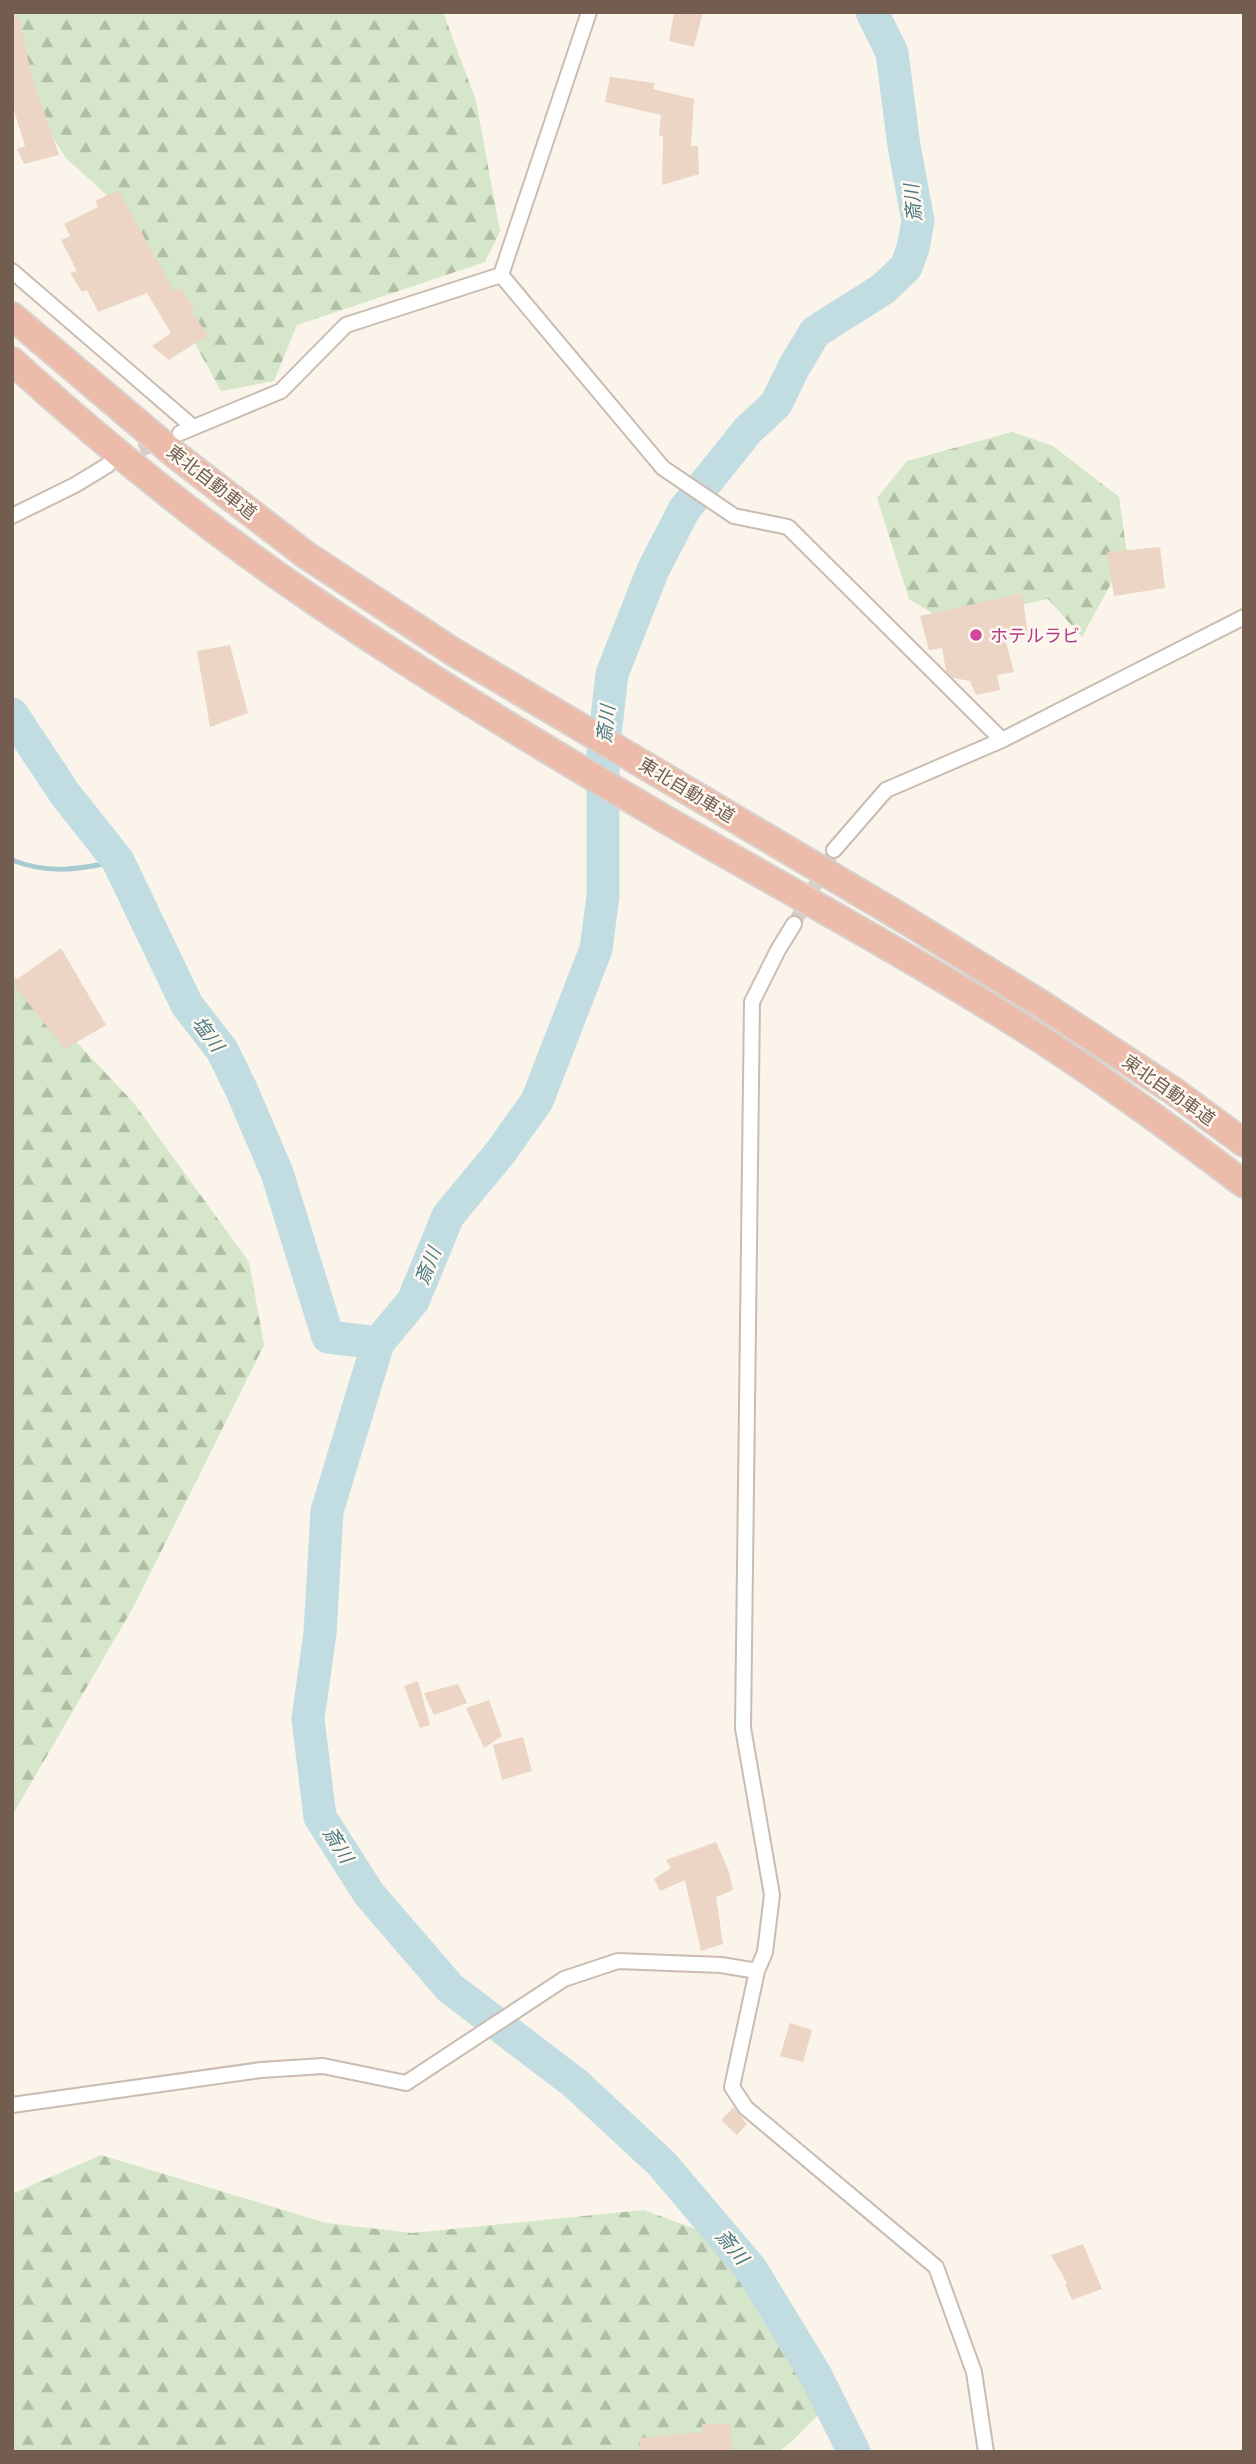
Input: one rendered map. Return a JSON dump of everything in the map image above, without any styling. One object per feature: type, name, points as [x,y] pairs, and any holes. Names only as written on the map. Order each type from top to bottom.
[{"type":"highway","name":"東北自動車道","points":[[12,316],[177,456],[306,555],[452,650],[904,919],[1041,1004],[1175,1092],[1244,1143]]},
{"type":"highway","name":"東北自動車道","points":[[12,361],[122,456],[228,539],[315,602],[557,754],[1025,1029],[1158,1119],[1244,1184]]},
{"type":"street","points":[[501,275],[589,12]]},
{"type":"street","points":[[12,271],[187,430],[281,391],[346,325],[501,275]]},
{"type":"street","points":[[501,275],[663,468],[734,516],[788,527],[1002,740]]},
{"type":"street","points":[[12,516],[75,485],[108,465]]},
{"type":"street","points":[[834,850],[886,790],[1002,740],[1244,617]]},
{"type":"street","points":[[794,924],[752,1002],[743,1728],[772,1895],[765,1952],[757,1971],[732,2087],[746,2108],[936,2267],[974,2372],[986,2452]]},
{"type":"street","points":[[12,2105],[261,2070],[323,2066],[406,2082],[564,1979],[618,1961],[721,1965],[757,1971]]},
{"type":"green space","points":[[12,12],[443,12],[476,101],[500,231],[485,262],[297,325],[274,381],[221,391],[120,207],[66,158],[28,97]]},
{"type":"green space","points":[[1012,432],[1053,446],[1119,497],[1127,554],[1082,637],[1048,599],[945,621],[909,599],[877,498],[907,461]]},
{"type":"green space","points":[[12,974],[133,1102],[249,1262],[264,1345],[135,1604],[12,1816]]},
{"type":"green space","points":[[101,2155],[326,2223],[412,2233],[644,2210],[722,2239],[814,2352],[818,2415],[778,2452],[12,2452],[12,2194]]},
{"type":"building","points":[[674,12],[703,12],[694,47],[669,41]]},
{"type":"building","points":[[19,18],[32,77],[59,155],[24,164],[17,149],[25,146],[12,104],[12,19]]},
{"type":"building","points":[[610,77],[655,83],[653,89],[694,99],[691,146],[698,146],[699,174],[662,185],[663,136],[659,136],[661,115],[605,102]]},
{"type":"building","points":[[118,190],[174,291],[180,288],[195,309],[191,311],[208,335],[169,360],[152,346],[171,333],[147,293],[98,312],[87,290],[82,292],[70,273],[77,271],[61,240],[70,236],[64,224],[98,207],[95,201]]},
{"type":"building","points":[[1160,547],[1165,588],[1114,596],[1107,552]]},
{"type":"building","points":[[1022,593],[1028,635],[1005,639],[1014,672],[997,675],[1000,690],[976,695],[970,681],[953,678],[946,671],[942,648],[929,650],[920,616]]},
{"type":"building","points":[[230,645],[248,713],[210,727],[197,651]]},
{"type":"building","points":[[61,948],[106,1025],[65,1049],[12,983]]},
{"type":"building","points":[[418,1681],[430,1725],[420,1728],[404,1686]]},
{"type":"building","points":[[458,1684],[467,1703],[434,1715],[424,1693]]},
{"type":"building","points":[[489,1700],[502,1736],[484,1748],[466,1708]]},
{"type":"building","points":[[523,1737],[532,1771],[502,1780],[493,1745]]},
{"type":"building","points":[[716,1842],[729,1872],[733,1890],[716,1897],[723,1944],[701,1951],[685,1880],[660,1891],[654,1879],[671,1868],[666,1860]]},
{"type":"building","points":[[790,2023],[812,2030],[803,2062],[780,2056]]},
{"type":"building","points":[[734,2107],[747,2124],[737,2135],[721,2120]]},
{"type":"building","points":[[1083,2244],[1102,2289],[1072,2300],[1065,2284],[1067,2283],[1051,2255]]},
{"type":"building","points":[[702,2424],[731,2424],[732,2452],[641,2452],[639,2438],[703,2432]]},
{"type":"waterway","name":"斎川","points":[[854,2452],[815,2374],[751,2269],[662,2164],[576,2084],[450,1988],[369,1894],[320,1817],[308,1719],[320,1633],[327,1511],[378,1343],[413,1301],[448,1216],[500,1153],[537,1101],[596,949],[603,896],[603,753],[612,674],[653,570],[684,510],[748,430],[776,404],[815,332],[883,289],[906,267],[913,248],[918,221],[904,146],[892,53],[872,12]]},
{"type":"waterway","name":"塩川","points":[[12,714],[65,794],[118,861],[187,1005],[222,1050],[277,1173],[328,1337],[378,1343]]},
{"type":"waterway","points":[[12,860],[52,869],[78,868],[118,861]]},
{"type":"tunnel","points":[[121,459],[163,440]]},
{"type":"tunnel","points":[[794,924],[834,850]]},
{"type":"place","name":"ホテルラビ","points":[[976,635]]}]
